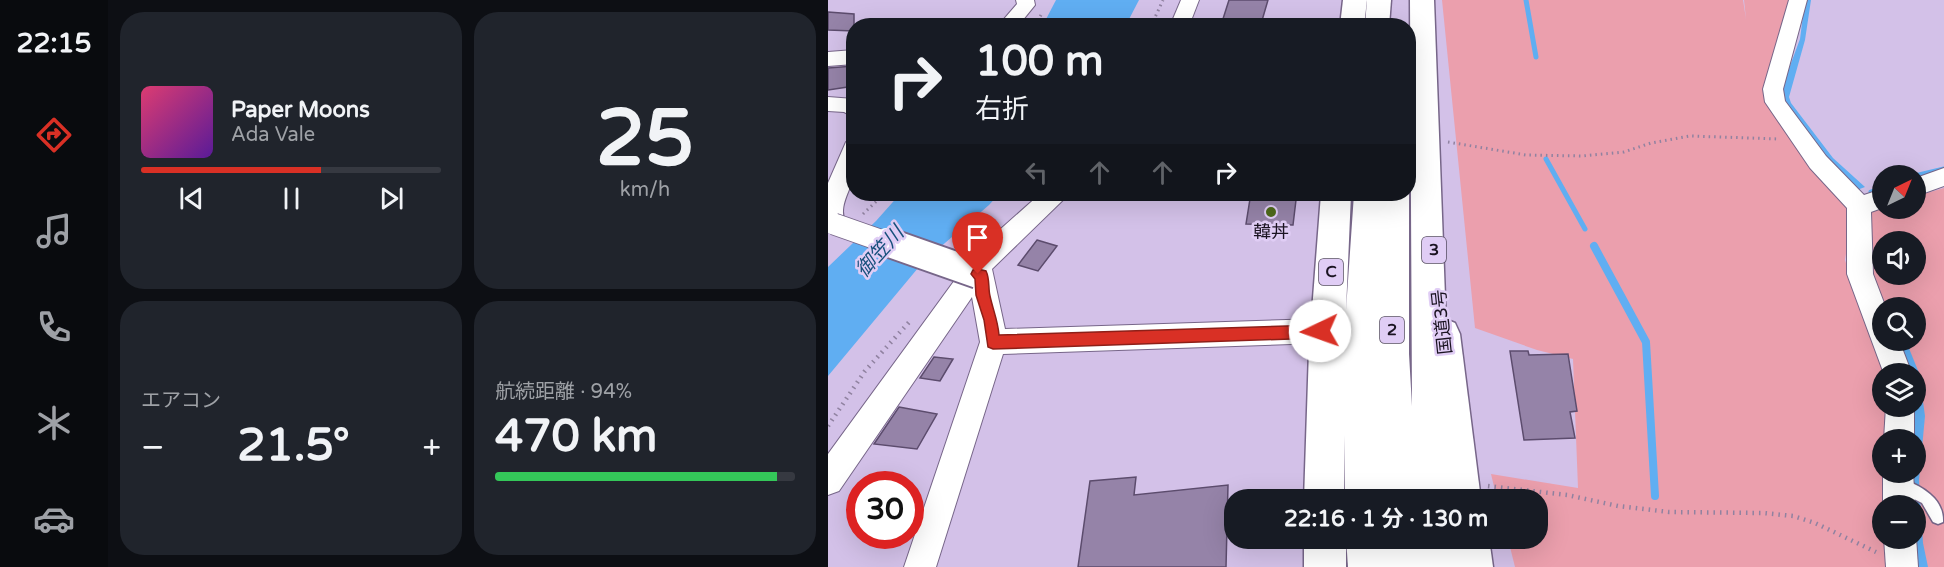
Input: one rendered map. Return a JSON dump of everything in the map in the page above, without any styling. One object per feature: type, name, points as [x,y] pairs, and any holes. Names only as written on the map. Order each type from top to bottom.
[{"type":"highway","points":[[1353,18],[1355,0]]},
{"type":"highway","points":[[1378,18],[1379,0]]},
{"type":"highway","points":[[1398,18],[1399,0]]},
{"type":"highway","points":[[1423,0],[1432,459],[1435,489]]},
{"type":"highway","name":"国道3号","points":[[1423,0],[1431,224],[1472,489]]},
{"type":"highway","points":[[1324,489],[1320,331],[1333,201]]},
{"type":"highway","name":"C","points":[[1324,489],[1334,201]]},
{"type":"highway","name":"2","points":[[1369,201],[1361,353],[1380,482]]},
{"type":"highway","name":"2","points":[[1380,482],[1391,354],[1394,201]]},
{"type":"highway","points":[[1324,549],[1325,567]]},
{"type":"highway","points":[[1368,549],[1369,567]]},
{"type":"highway","points":[[1404,549],[1406,567]]},
{"type":"highway","points":[[1440,549],[1442,567]]},
{"type":"highway","points":[[1470,549],[1472,567]]},
{"type":"street","points":[[1014,18],[1026,5],[1025,0]]},
{"type":"street","points":[[1182,18],[1190,0]]},
{"type":"street","points":[[1798,0],[1773,89],[1775,102],[1818,162],[1853,197],[1859,207],[1860,274],[1872,306]]},
{"type":"street","points":[[828,59],[846,58]]},
{"type":"street","points":[[828,104],[846,105]]},
{"type":"street","points":[[830,223],[833,199],[846,167]]},
{"type":"street","points":[[1926,183],[1944,177]]},
{"type":"street","points":[[830,223],[848,201]]},
{"type":"street","points":[[828,480],[985,258],[1048,201]]},
{"type":"street","points":[[980,275],[1052,201]]},
{"type":"street","points":[[1859,207],[1872,202]]},
{"type":"street","points":[[830,223],[980,275]]},
{"type":"street","points":[[920,567],[993,342],[991,320],[982,295],[980,275]]},
{"type":"street","points":[[993,342],[1320,331]]},
{"type":"lane","points":[[1905,489],[1938,517]]},
{"type":"path","points":[[1155,18],[1163,0]]},
{"type":"path","points":[[1446,141],[1526,155],[1582,156],[1624,152],[1651,143],[1690,136],[1801,140]]},
{"type":"path","points":[[1548,495],[1567,495],[1618,506],[1669,512],[1764,513],[1793,516],[1901,556]]},
{"type":"shaded area","points":[[1442,0],[1743,0],[1746,19],[1744,0],[1788,0],[1787,21],[1765,88],[1848,207],[1850,229],[1845,260],[1872,336],[1872,351],[1878,351],[1882,363],[1872,363],[1872,417],[1888,417],[1888,429],[1872,429],[1872,483],[1885,483],[1885,495],[1872,495],[1872,549],[1889,549],[1892,567],[1515,567],[1510,549],[1548,549],[1548,489],[1495,489],[1491,474],[1578,488],[1573,359],[1537,350],[1475,328]]},
{"type":"shaded area","points":[[1944,188],[1944,567],[1913,567],[1915,549],[1926,549],[1926,495],[1916,495],[1916,483],[1926,483],[1926,429],[1916,429],[1916,417],[1926,417],[1926,363],[1908,363],[1899,351],[1926,351],[1926,297],[1874,297],[1863,273],[1864,209],[1872,207],[1872,219],[1926,219],[1926,193]]},
{"type":"water","points":[[1056,0],[1139,0],[1130,18],[1047,18]]},
{"type":"water","points":[[1805,0],[1811,0],[1805,40],[1789,97],[1791,103],[1833,158],[1865,187],[1857,190],[1825,160],[1783,102],[1781,90],[1800,39]]},
{"type":"water","name":"御笠川","points":[[894,201],[993,201],[923,262],[828,376],[828,267]]},
{"type":"water","points":[[1899,351],[1910,351],[1915,363],[1904,363]]},
{"type":"water","points":[[1913,417],[1925,417],[1924,429],[1912,429]]},
{"type":"water","points":[[1910,483],[1919,483],[1920,495],[1911,495]]},
{"type":"water","points":[[1915,549],[1924,549],[1928,567],[1915,567]]},
{"type":"building","points":[[1229,0],[1268,0],[1263,18],[1223,18]]},
{"type":"building","points":[[828,12],[854,14],[854,18],[846,18],[846,31],[828,30]]},
{"type":"building","points":[[846,67],[846,87],[828,90],[828,68]]},
{"type":"building","name":"韓丼","points":[[1250,201],[1296,201],[1293,225],[1246,224]]},
{"type":"building","points":[[1037,240],[1057,246],[1038,271],[1018,265]]},
{"type":"building","points":[[1510,351],[1528,351],[1529,355],[1568,354],[1577,411],[1570,412],[1575,438],[1524,440]]},
{"type":"building","points":[[934,357],[953,359],[940,381],[920,378]]},
{"type":"building","points":[[899,407],[937,414],[917,449],[874,444]]},
{"type":"building","points":[[1136,477],[1134,495],[1228,485],[1228,489],[1224,489],[1226,567],[1078,567],[1090,481]]},
{"type":"waterway","points":[[1526,0],[1536,57]]},
{"type":"waterway","points":[[1546,159],[1585,229]]},
{"type":"waterway","points":[[1926,173],[1944,169]]},
{"type":"waterway","points":[[1594,246],[1646,342],[1655,496]]},
{"type":"place","name":"韓丼","points":[[1271,212]]},
{"type":"route","points":[[978,274],[982,275],[982,295],[991,320],[993,342],[1320,331]]}]
